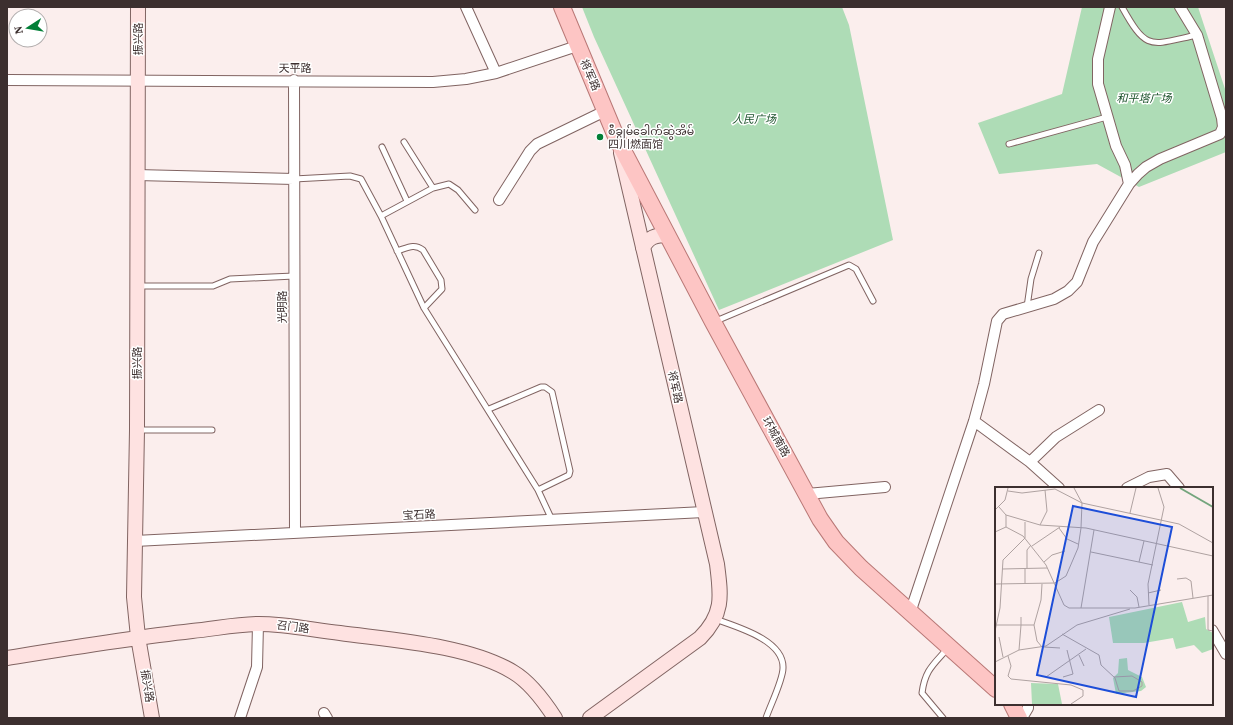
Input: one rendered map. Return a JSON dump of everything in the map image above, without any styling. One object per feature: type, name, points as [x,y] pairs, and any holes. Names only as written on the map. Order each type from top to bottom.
[{"type":"main road","name":"振兴路","points":[[138,7],[137,430],[134,597],[138,637],[152,718]]},
{"type":"main road","name":"将军路","points":[[562,7],[577,46],[618,139],[704,512],[719,584],[719,600],[715,619],[710,628],[689,647],[590,718]]},
{"type":"main road","name":"环城南路","points":[[618,139],[713,322],[820,519],[836,542],[861,568],[995,687]]},
{"type":"main road","points":[[643,248],[646,240],[651,237],[667,235]]},
{"type":"main road","name":"召门路","points":[[7,658],[138,637],[258,624],[283,625],[392,640],[456,651],[485,658],[514,672],[534,689],[555,718]]},
{"type":"main road","points":[[1012,705],[1019,718]]},
{"type":"street","points":[[466,7],[496,73]]},
{"type":"street","points":[[1110,7],[1098,59],[1098,84],[1116,146],[1125,165],[1129,184]]},
{"type":"street","points":[[910,613],[974,421],[984,384],[997,321],[1003,314],[1054,299],[1068,291],[1077,282],[1093,242],[1129,184],[1146,167],[1220,134],[1222,118],[1197,35],[1180,7]]},
{"type":"street","name":"天平路","points":[[7,80],[294,80],[433,82],[466,79],[496,73],[577,46]]},
{"type":"street","name":"光明路","points":[[294,80],[295,533]]},
{"type":"street","points":[[499,200],[530,151],[537,144],[606,111]]},
{"type":"street","points":[[138,175],[294,179]]},
{"type":"street","points":[[1030,462],[1056,437],[1099,410]]},
{"type":"street","points":[[974,421],[1030,462],[1058,487]]},
{"type":"street","points":[[1128,487],[1149,477],[1167,474],[1178,487]]},
{"type":"street","points":[[807,494],[885,487]]},
{"type":"street","name":"宝石路","points":[[135,541],[704,512]]},
{"type":"street","points":[[240,718],[257,667],[258,624]]},
{"type":"street","points":[[1213,632],[1226,654]]},
{"type":"street","points":[[1022,718],[1028,708],[1028,705]]},
{"type":"lane","points":[[1122,7],[1134,29],[1142,39],[1154,43],[1197,35]]},
{"type":"lane","points":[[1009,144],[1107,117]]},
{"type":"lane","points":[[404,142],[433,188]]},
{"type":"lane","points":[[382,147],[407,201]]},
{"type":"lane","points":[[294,179],[350,176],[360,179],[381,216],[424,308],[489,409],[538,490],[552,520]]},
{"type":"lane","points":[[381,216],[433,188],[449,184],[458,190],[475,210]]},
{"type":"lane","points":[[397,251],[413,246],[423,250],[441,280],[442,289],[424,308]]},
{"type":"lane","points":[[1026,307],[1031,278],[1039,253]]},
{"type":"lane","points":[[713,322],[849,265],[856,269],[873,301]]},
{"type":"lane","points":[[137,286],[212,286],[230,279],[294,276]]},
{"type":"lane","points":[[489,409],[540,387],[545,387],[552,392],[570,471],[569,474],[538,490]]},
{"type":"lane","points":[[137,430],[212,430]]},
{"type":"lane","points":[[715,619],[755,634],[774,648],[782,658],[783,670],[766,718]]},
{"type":"lane","points":[[943,718],[922,693],[924,677],[931,666],[950,646]]},
{"type":"green space","name":"人民广场","points":[[582,7],[842,7],[849,25],[893,240],[719,310],[594,37]]},
{"type":"green space","name":"和平塔广场","points":[[1082,7],[1198,7],[1226,92],[1226,152],[1139,187],[1097,164],[999,174],[978,123],[1062,94]]},
{"type":"place","name":"စီချွမ်ခေါက်ဆွဲအိမ် 四川燃面馆","points":[[600,137]]}]
